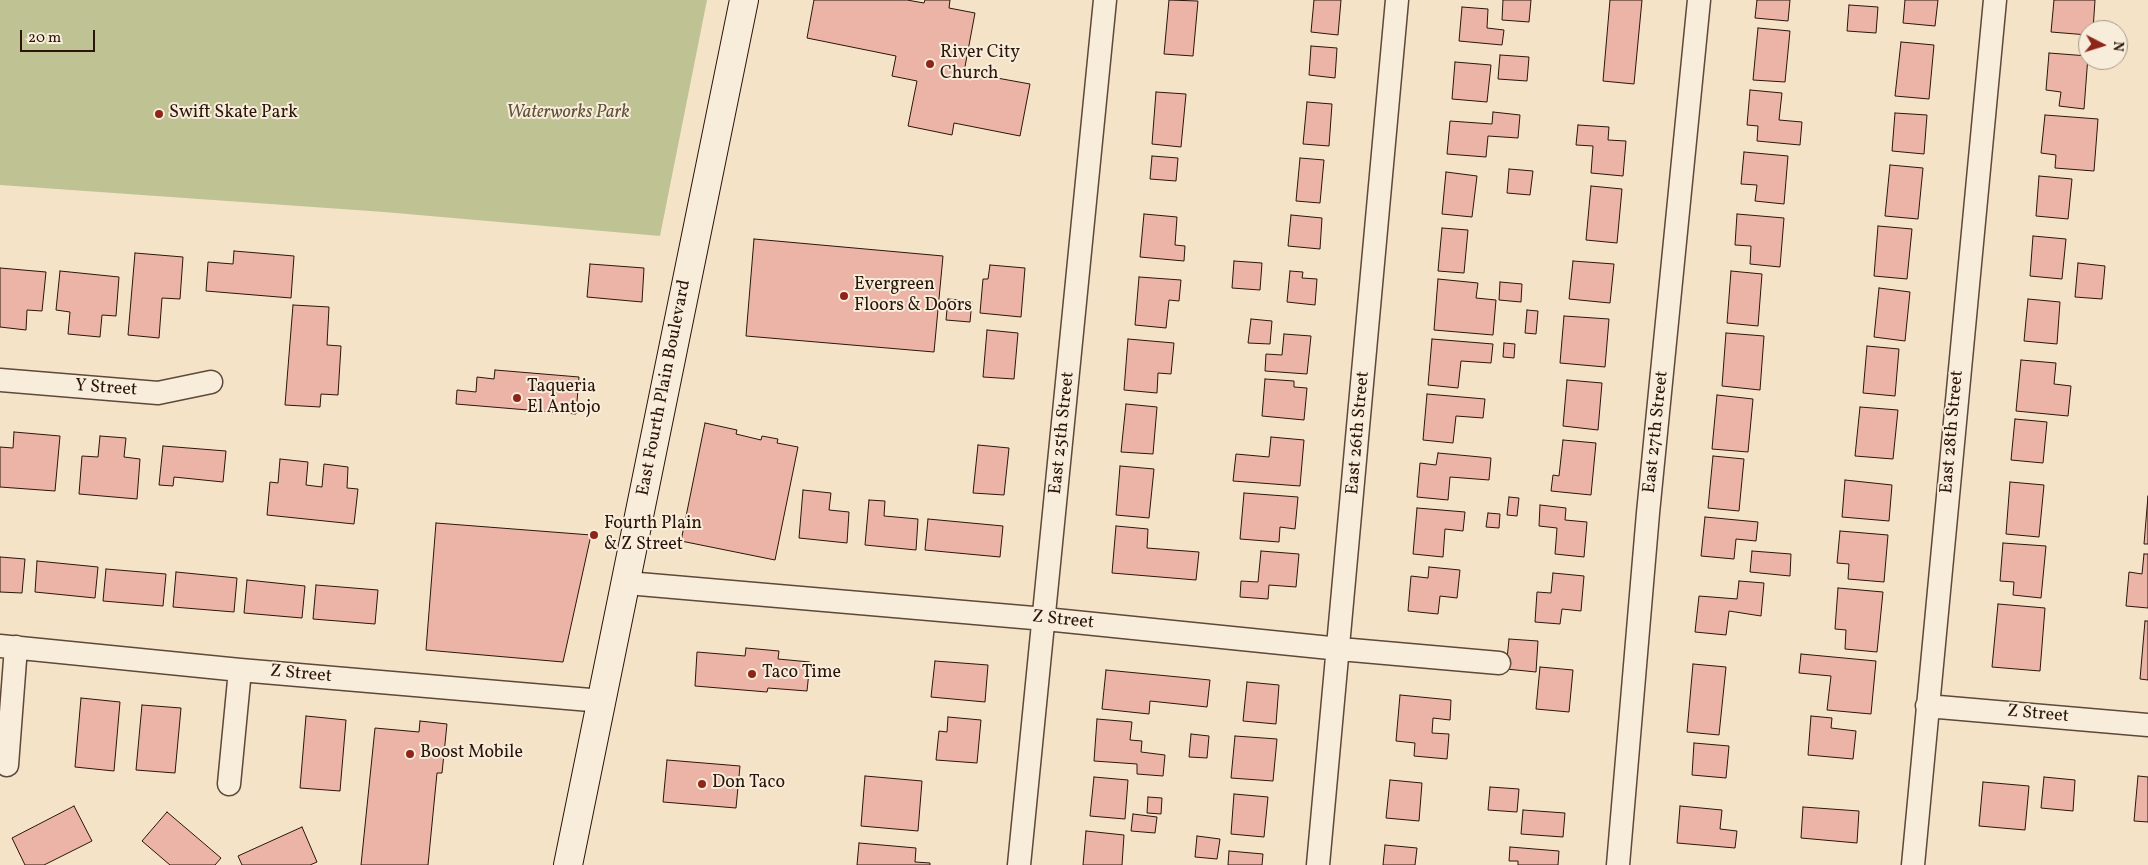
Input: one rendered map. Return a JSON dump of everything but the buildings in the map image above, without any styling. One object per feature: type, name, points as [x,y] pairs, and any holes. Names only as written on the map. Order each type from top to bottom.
[{"type":"main road","name":"East Fourth Plain Boulevard","points":[[568,865],[627,583],[744,0]]},
{"type":"street","name":"East 25th Street","points":[[1019,865],[1106,0]]},
{"type":"street","name":"East 26th Street","points":[[1318,865],[1340,650],[1397,0]]},
{"type":"street","name":"East 27th Street","points":[[1618,865],[1648,514],[1699,0]]},
{"type":"street","name":"East 28th Street","points":[[1913,865],[1995,0]]},
{"type":"street","name":"Y Street","points":[[0,380],[158,393],[211,382]]},
{"type":"street","name":"Z Street","points":[[627,583],[1045,619],[1340,650],[1499,663]]},
{"type":"street","name":"Z Street","points":[[8,647],[240,670],[602,701]]},
{"type":"street","points":[[7,764],[8,647]]},
{"type":"street","points":[[230,784],[240,670]]},
{"type":"street","name":"Z Street","points":[[1927,706],[2148,725]]},
{"type":"green space","name":"Waterworks Park","points":[[0,0],[707,0],[660,236],[384,212],[0,185]]},
{"type":"place","name":"River City Church","points":[[930,64]]},
{"type":"place","name":"Swift Skate Park","points":[[159,114]]},
{"type":"place","name":"Evergreen Floors & Doors","points":[[844,296]]},
{"type":"place","name":"Taqueria El Antojo","points":[[517,398]]},
{"type":"place","name":"Fourth Plain & Z Street","points":[[594,535]]},
{"type":"place","name":"Taco Time","points":[[752,674]]},
{"type":"place","name":"Boost Mobile","points":[[410,754]]},
{"type":"place","name":"Don Taco","points":[[702,784]]}]
